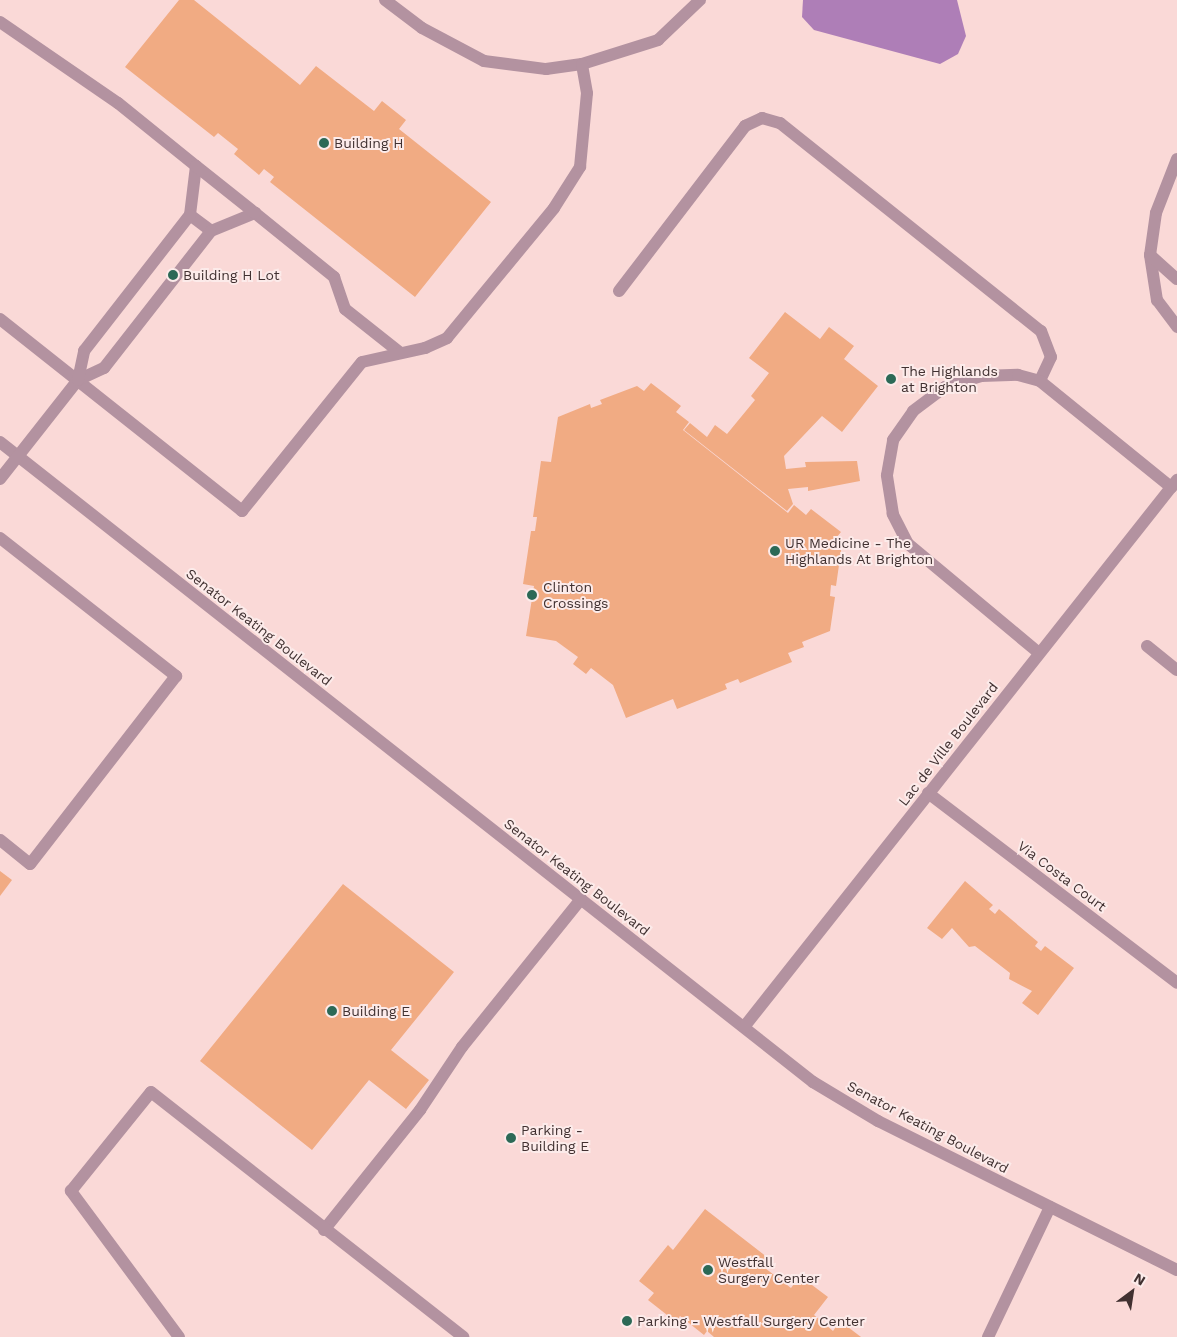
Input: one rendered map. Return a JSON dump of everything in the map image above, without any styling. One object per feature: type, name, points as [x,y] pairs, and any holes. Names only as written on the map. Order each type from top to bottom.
[{"type":"street","points":[[385,0],[422,28],[484,60],[546,69],[582,64],[658,40],[700,0]]},
{"type":"street","points":[[0,22],[118,103],[334,277],[345,309],[398,351]]},
{"type":"street","points":[[0,319],[242,511],[362,362],[398,351],[425,348],[447,338],[569,187],[580,167],[584,147],[587,93],[582,64]]},
{"type":"street","points":[[619,291],[745,126],[762,118],[780,123],[1041,331],[1051,357],[1040,381]]},
{"type":"street","points":[[1177,159],[1156,214],[1150,255],[1158,300],[1177,327]]},
{"type":"street","points":[[0,479],[78,380],[84,351],[190,215],[196,166]]},
{"type":"street","points":[[78,380],[104,368],[211,231],[255,213]]},
{"type":"street","points":[[190,215],[211,231]]},
{"type":"street","points":[[1150,255],[1177,279]]},
{"type":"street","points":[[1039,653],[914,552],[893,514],[886,475],[893,440],[913,412],[945,387],[981,376],[1018,375],[1040,381],[1174,484]]},
{"type":"street","name":"Senator Keating Boulevard","points":[[0,442],[813,1082],[878,1121],[1177,1270]]},
{"type":"street","name":"Lac de Ville Boulevard","points":[[744,1027],[1174,484]]},
{"type":"street","points":[[0,538],[176,676],[30,864],[0,840]]},
{"type":"street","points":[[1148,646],[1177,670]]},
{"type":"street","name":"Via Costa Court","points":[[928,793],[1177,983]]},
{"type":"street","points":[[324,1230],[420,1110],[462,1047],[581,899]]},
{"type":"street","points":[[179,1337],[71,1191],[151,1092],[324,1230],[464,1337]]},
{"type":"street","points":[[988,1337],[1050,1207]]},
{"type":"shaded area","points":[[803,0],[957,0],[966,36],[958,54],[940,64],[814,30],[802,17]]},
{"type":"building","name":"Building H","points":[[179,0],[194,0],[300,85],[316,66],[374,111],[382,101],[406,120],[399,129],[491,202],[415,297],[270,182],[274,177],[264,169],[259,175],[234,154],[238,149],[218,133],[214,137],[125,67]]},
{"type":"building","name":"UR Medicine - The Highlands At Brighton","points":[[785,312],[820,339],[829,327],[854,346],[844,359],[878,386],[842,432],[822,416],[784,456],[786,469],[806,467],[805,462],[857,461],[860,481],[808,491],[808,487],[788,489],[793,504],[787,511],[684,430],[690,423],[707,437],[715,425],[727,434],[755,400],[751,396],[769,373],[749,358]]},
{"type":"building","name":"UR Medicine - The Highlands At Brighton","points":[[651,383],[681,406],[676,412],[689,422],[683,430],[788,513],[794,505],[806,515],[811,509],[841,532],[836,538],[842,544],[836,586],[831,585],[830,596],[835,597],[830,631],[802,642],[804,647],[788,653],[792,662],[740,683],[738,679],[725,684],[727,689],[677,709],[673,699],[626,718],[613,685],[591,668],[586,674],[573,664],[578,657],[556,641],[526,636],[534,586],[523,584],[531,531],[535,531],[537,517],[533,517],[541,461],[551,462],[558,417],[590,404],[591,408],[602,404],[600,400],[637,386],[644,391]]},
{"type":"building","points":[[0,871],[12,880],[0,896]]},
{"type":"building","points":[[965,881],[993,905],[989,909],[995,914],[999,909],[1038,942],[1035,946],[1041,951],[1045,946],[1074,968],[1038,1015],[1022,1003],[1032,991],[1009,979],[1010,973],[975,946],[969,947],[952,928],[942,939],[927,928]]},
{"type":"building","name":"Building E","points":[[343,884],[454,972],[391,1050],[429,1080],[406,1109],[369,1080],[312,1150],[200,1061]]},
{"type":"building","name":"Westfall Surgery Center","points":[[705,1209],[767,1257],[761,1265],[791,1288],[800,1276],[828,1297],[814,1315],[833,1331],[840,1321],[861,1337],[714,1337],[707,1331],[704,1335],[680,1316],[676,1322],[648,1300],[654,1293],[639,1281],[668,1245],[673,1250]]},
{"type":"place","name":"Building H","points":[[324,143]]},
{"type":"place","name":"Building H Lot","points":[[173,275]]},
{"type":"place","name":"The Highlands at Brighton","points":[[891,379]]},
{"type":"place","name":"UR Medicine - The Highlands At Brighton","points":[[775,551]]},
{"type":"place","name":"Clinton Crossings","points":[[532,595]]},
{"type":"place","name":"Building E","points":[[332,1011]]},
{"type":"place","name":"Parking - Building E","points":[[511,1138]]},
{"type":"place","name":"Westfall Surgery Center","points":[[708,1270]]},
{"type":"place","name":"Parking - Westfall Surgery Center","points":[[627,1321]]}]
